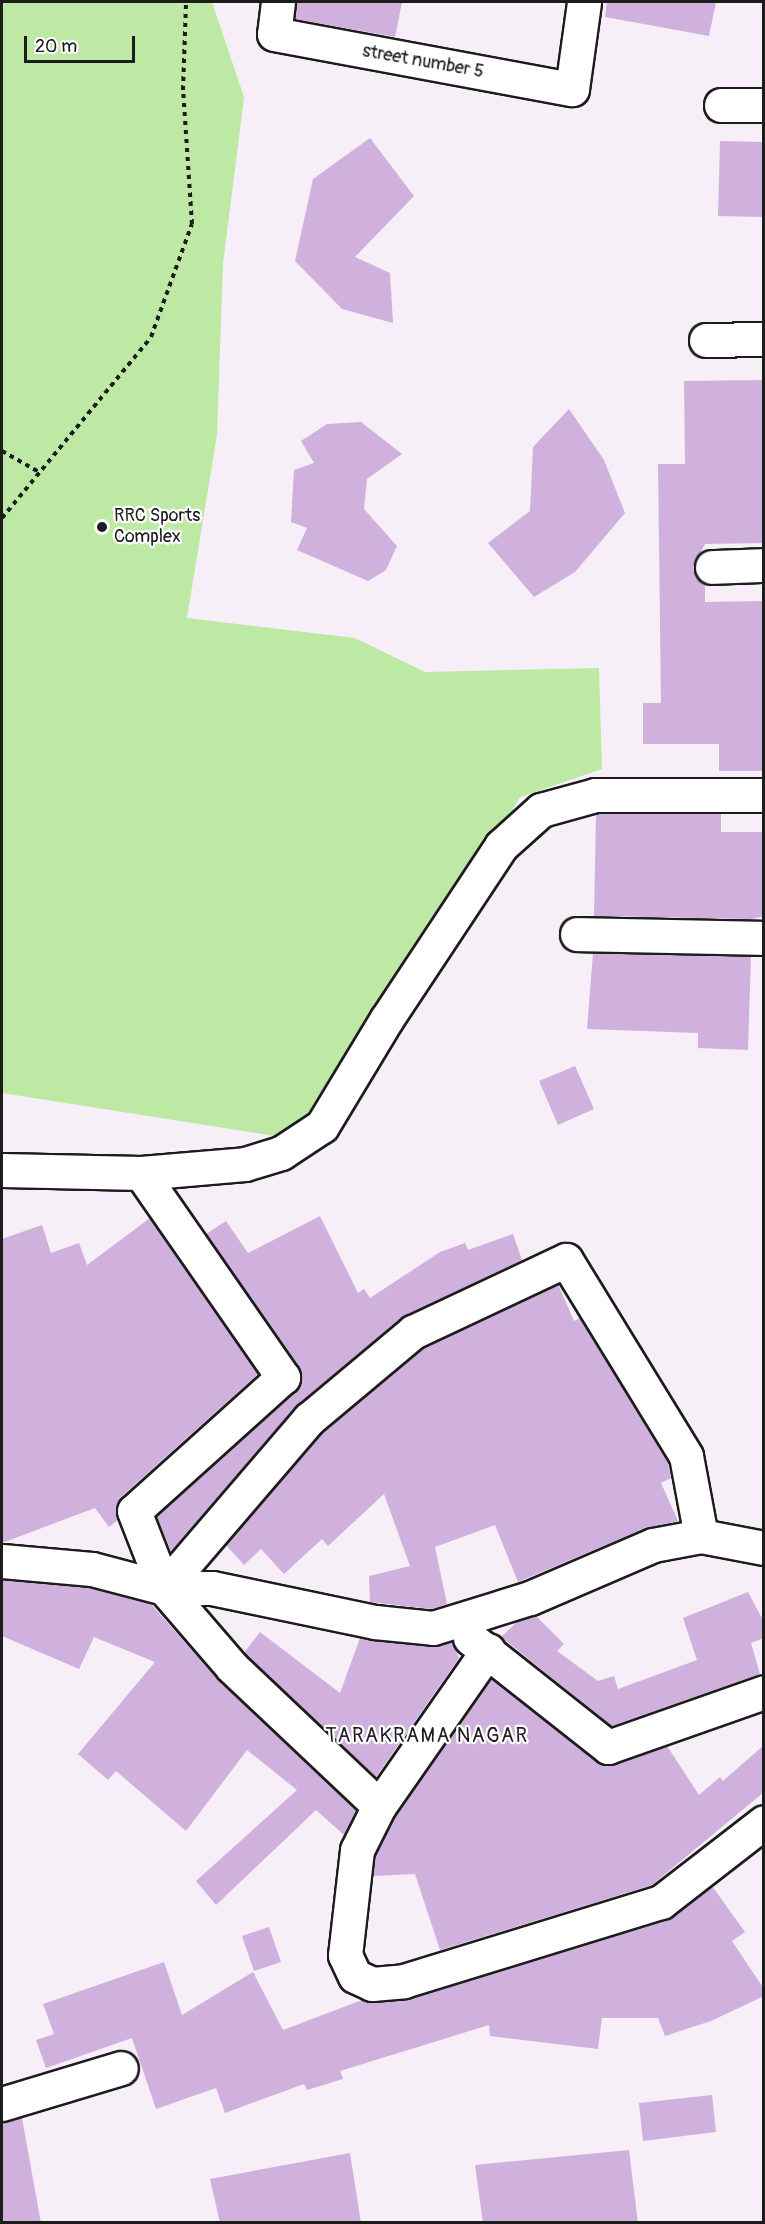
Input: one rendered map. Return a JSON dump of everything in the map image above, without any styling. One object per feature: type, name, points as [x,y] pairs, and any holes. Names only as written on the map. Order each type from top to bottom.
[{"type":"street","name":"street number 5","points":[[278,2],[274,34],[572,89],[584,2]]},
{"type":"street","points":[[721,105],[764,105]]},
{"type":"street","points":[[706,340],[764,339]]},
{"type":"street","points":[[711,567],[764,565]]},
{"type":"street","points":[[2,1170],[141,1173],[245,1164],[281,1153],[322,1126],[386,1020],[501,846],[541,810],[595,795],[764,795]]},
{"type":"street","points":[[576,934],[764,938]]},
{"type":"street","points":[[141,1173],[283,1377],[134,1510],[164,1588],[232,1667],[379,1806]]},
{"type":"street","points":[[164,1588],[309,1419],[413,1332],[566,1260],[686,1456],[701,1536]]},
{"type":"street","points":[[2,1561],[92,1569],[164,1588],[212,1588],[375,1622],[433,1628],[530,1598],[653,1545],[701,1536],[764,1548]]},
{"type":"street","points":[[449,1623],[488,1650],[608,1747],[764,1692]]},
{"type":"street","points":[[488,1650],[379,1806],[357,1850],[345,1955],[356,1976],[372,1984],[404,1981],[661,1902],[764,1822]]},
{"type":"street","points":[[2,2104],[122,2068]]},
{"type":"path","points":[[2,518],[152,337],[192,224],[183,90],[186,2]]},
{"type":"path","points":[[2,451],[39,472]]},
{"type":"green space","name":"RRC Sports Complex","points":[[2,2],[212,2],[244,97],[223,264],[217,435],[187,618],[355,638],[425,672],[599,668],[602,769],[520,797],[484,858],[413,947],[294,1139],[2,1093]]},
{"type":"building","points":[[296,2],[402,2],[395,37],[295,19]]},
{"type":"building","points":[[607,2],[716,2],[709,36],[605,17]]},
{"type":"building","points":[[370,138],[414,196],[355,257],[390,273],[393,323],[342,309],[295,261],[313,179]]},
{"type":"building","points":[[720,141],[764,142],[764,217],[718,216]]},
{"type":"building","points":[[764,380],[764,543],[705,544],[693,567],[697,577],[705,584],[705,602],[764,601],[764,771],[719,771],[719,744],[643,744],[643,703],[661,703],[658,464],[685,464],[684,381]]},
{"type":"building","points":[[569,409],[604,460],[625,513],[575,572],[534,597],[488,543],[530,511],[533,447]]},
{"type":"building","points":[[361,422],[402,454],[367,479],[364,509],[397,546],[386,570],[368,581],[297,550],[307,528],[291,522],[294,470],[314,463],[301,441],[327,424]]},
{"type":"building","points":[[596,814],[721,814],[721,832],[764,832],[764,916],[752,919],[594,916]]},
{"type":"building","points":[[593,953],[751,956],[748,1050],[698,1048],[698,1033],[587,1029]]},
{"type":"building","points":[[575,1066],[594,1109],[558,1125],[539,1081]]},
{"type":"building","points":[[320,1216],[358,1293],[364,1289],[370,1298],[440,1252],[465,1243],[468,1250],[513,1234],[522,1260],[401,1318],[295,1407],[171,1551],[156,1516],[296,1391],[302,1375],[206,1234],[226,1221],[248,1253]]},
{"type":"building","points":[[150,1218],[258,1374],[121,1497],[116,1507],[118,1520],[109,1527],[95,1508],[2,1543],[2,1239],[42,1225],[51,1253],[79,1243],[87,1265]]},
{"type":"building","points":[[558,1284],[574,1321],[580,1318],[668,1463],[671,1478],[661,1483],[678,1521],[646,1528],[518,1582],[495,1525],[435,1547],[447,1604],[431,1609],[370,1602],[369,1576],[410,1566],[384,1494],[328,1546],[322,1539],[284,1574],[261,1549],[244,1565],[226,1545],[322,1432],[423,1348]]},
{"type":"building","points":[[2,1580],[89,1588],[151,1604],[219,1681],[356,1810],[344,1835],[316,1810],[216,1905],[196,1881],[297,1790],[247,1750],[186,1831],[116,1771],[108,1780],[78,1754],[155,1662],[94,1637],[79,1669],[2,1636]]},
{"type":"building","points":[[748,1592],[764,1622],[764,1638],[751,1643],[760,1674],[612,1726],[501,1637],[517,1622],[536,1616],[564,1644],[557,1651],[598,1681],[614,1676],[618,1689],[697,1660],[683,1618]]},
{"type":"building","points":[[260,1632],[340,1693],[360,1638],[431,1647],[452,1642],[459,1658],[376,1777],[244,1653]]},
{"type":"building","points":[[491,1678],[604,1765],[667,1746],[699,1795],[720,1777],[723,1781],[764,1745],[764,1792],[652,1885],[440,1950],[415,1874],[373,1876],[375,1855],[395,1816]]},
{"type":"building","points":[[712,1886],[745,1932],[732,1941],[764,1989],[764,1996],[711,2021],[665,2036],[658,2018],[602,2018],[598,2049],[490,2036],[489,2025],[340,2071],[343,2079],[307,2090],[304,2084],[225,2113],[216,2088],[156,2109],[132,2038],[46,2068],[36,2040],[54,2034],[43,2004],[164,1962],[182,2015],[253,1972],[283,2030],[362,2000],[409,1999],[667,1920]]},
{"type":"building","points":[[269,1927],[281,1962],[254,1971],[242,1936]]},
{"type":"building","points":[[712,2095],[716,2132],[643,2141],[639,2103]]},
{"type":"building","points":[[22,2118],[41,2223],[2,2223],[2,2122]]},
{"type":"building","points":[[629,2150],[638,2223],[483,2223],[475,2165]]},
{"type":"building","points":[[350,2153],[361,2223],[220,2223],[210,2179]]},
{"type":"place","name":"RRC Sports Complex","points":[[102,527]]},
{"type":"district","name":"TARAKRAMA NAGAR","points":[[427,1735]]}]
